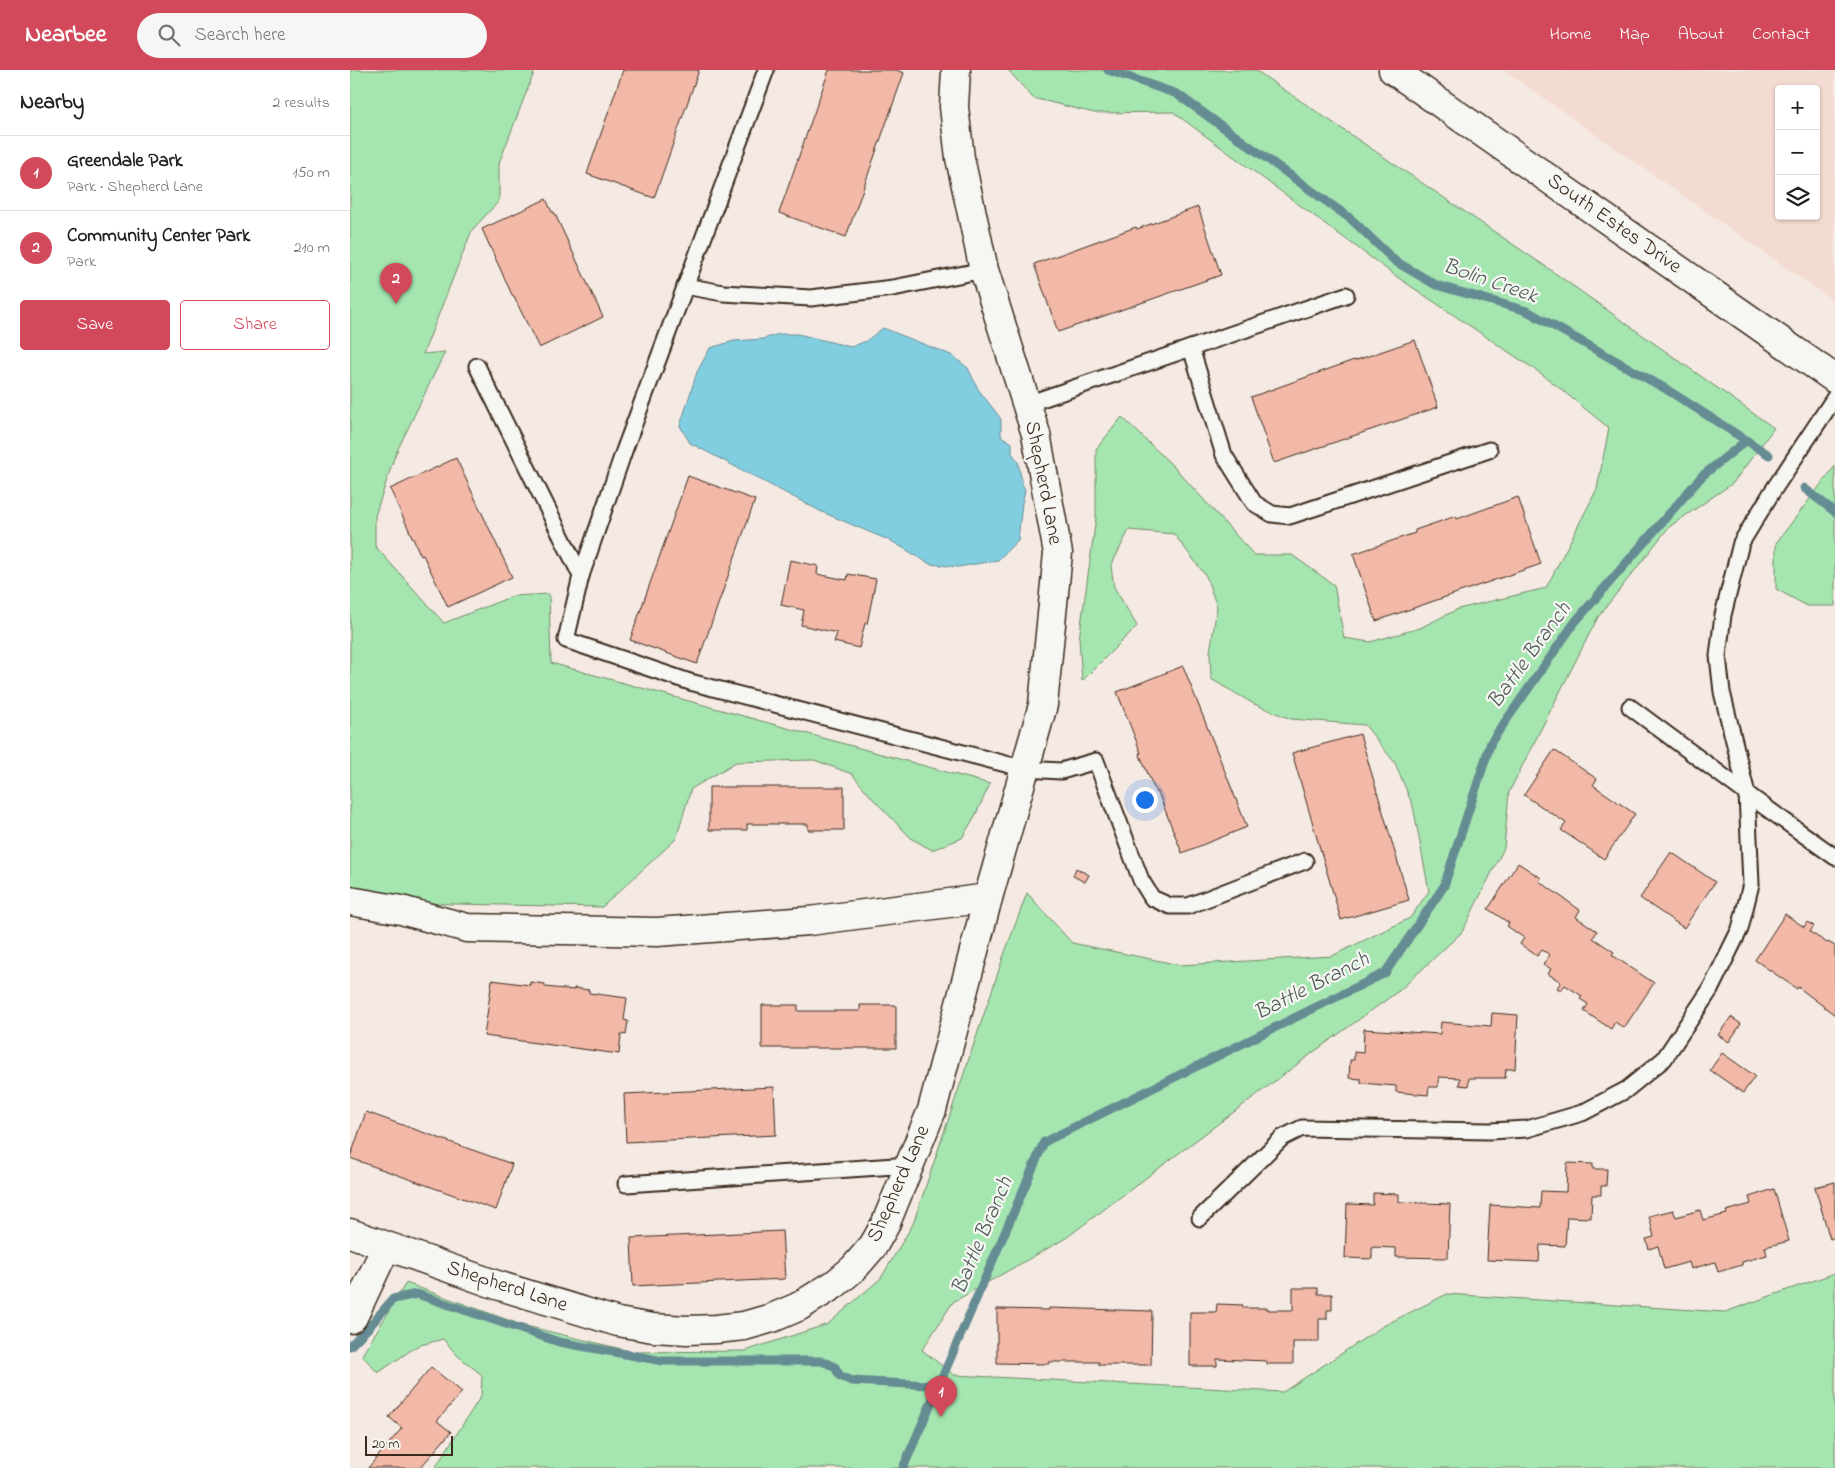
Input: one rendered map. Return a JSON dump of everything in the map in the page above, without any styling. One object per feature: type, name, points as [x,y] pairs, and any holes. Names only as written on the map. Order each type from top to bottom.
[{"type":"street","name":"Shepherd Lane","points":[[350,1233],[497,1285],[618,1322],[653,1328],[687,1330],[744,1326],[772,1318],[798,1307],[835,1284],[854,1268],[873,1246],[885,1225],[932,1110],[988,898],[1043,705],[1058,553],[1036,434],[984,270],[960,158],[954,107],[956,70]]},
{"type":"street","name":"South Estes Drive","points":[[1392,70],[1835,380]]},
{"type":"street","points":[[350,901],[401,910],[468,928],[657,932],[809,921],[988,898]]},
{"type":"street","points":[[350,1319],[353,1317],[386,1247]]},
{"type":"lane","points":[[766,70],[685,286],[581,576],[566,640],[690,682],[1025,769],[1061,771],[1096,761],[1141,880],[1152,898],[1170,906],[1188,906],[1306,860]]},
{"type":"lane","points":[[685,286],[723,293],[811,298],[893,288],[984,270]]},
{"type":"lane","points":[[1027,404],[1346,295]]},
{"type":"lane","points":[[1192,348],[1224,455],[1254,503],[1272,514],[1290,516],[1489,450]]},
{"type":"lane","points":[[477,366],[581,576]]},
{"type":"lane","points":[[1200,1218],[1282,1138],[1302,1128],[1490,1131],[1527,1129],[1582,1113],[1626,1090],[1664,1059],[1710,990],[1740,929],[1751,884],[1747,794],[1722,692],[1718,656],[1723,615],[1741,543],[1772,492],[1835,397]]},
{"type":"lane","points":[[1630,707],[1835,857]]},
{"type":"lane","points":[[626,1184],[910,1165]]},
{"type":"shaded area","points":[[1503,70],[1835,70],[1835,302]]},
{"type":"green space","points":[[350,70],[535,70],[499,163],[499,201],[472,230],[423,354],[445,352],[395,455],[375,516],[375,546],[444,623],[513,596],[549,594],[551,663],[990,784],[962,838],[932,850],[912,839],[873,799],[852,774],[814,760],[736,762],[691,789],[676,839],[602,907],[406,903],[350,890]]},
{"type":"green space","points":[[1008,70],[1255,70],[1542,264],[1774,428],[1733,483],[1669,527],[1598,617],[1509,792],[1504,848],[1462,932],[1400,990],[1315,1051],[1066,1238],[953,1302],[922,1350],[954,1375],[1283,1392],[1383,1326],[1447,1294],[1725,1312],[1835,1273],[1835,1468],[435,1468],[481,1396],[482,1375],[458,1356],[443,1339],[417,1346],[378,1373],[362,1355],[406,1283],[522,1325],[634,1352],[745,1351],[828,1324],[881,1278],[913,1224],[1005,952],[1027,893],[1072,943],[1180,965],[1332,956],[1410,918],[1429,891],[1413,806],[1395,763],[1365,725],[1291,719],[1254,704],[1211,679],[1210,652],[1217,607],[1206,576],[1174,534],[1129,530],[1111,566],[1114,587],[1137,626],[1082,681],[1079,639],[1096,518],[1096,449],[1122,417],[1175,468],[1254,555],[1292,555],[1334,585],[1344,638],[1370,642],[1420,628],[1458,609],[1546,588],[1597,489],[1609,428],[1543,375],[1400,279],[1173,112],[1094,113],[1033,98]]},
{"type":"green space","points":[[1835,466],[1835,606],[1807,606],[1776,589],[1776,543]]},
{"type":"water","points":[[883,328],[951,355],[968,368],[978,389],[1001,419],[1001,436],[1012,443],[1012,453],[1018,462],[1025,490],[1018,540],[998,560],[958,567],[930,564],[893,542],[822,512],[690,443],[680,426],[697,372],[710,348],[734,341],[763,339],[779,334],[798,334],[851,347],[866,341]]},
{"type":"building","points":[[623,70],[699,70],[654,198],[587,174]]},
{"type":"building","points":[[829,70],[896,70],[904,73],[846,237],[779,213]]},
{"type":"building","points":[[546,199],[552,212],[554,212],[603,317],[539,348],[482,229]]},
{"type":"building","points":[[1198,207],[1221,275],[1058,332],[1034,264]]},
{"type":"building","points":[[1415,340],[1438,407],[1274,463],[1251,397]]},
{"type":"building","points":[[456,458],[512,577],[448,607],[423,555],[421,556],[390,489]]},
{"type":"building","points":[[688,476],[755,500],[697,664],[630,640]]},
{"type":"building","points":[[1518,497],[1541,564],[1376,621],[1353,554],[1415,533],[1415,530],[1456,516],[1457,519]]},
{"type":"building","points":[[790,560],[818,566],[817,574],[847,580],[848,574],[876,579],[867,624],[865,623],[859,648],[834,642],[837,633],[801,625],[804,610],[781,605]]},
{"type":"building","points":[[1183,666],[1247,827],[1182,853],[1158,792],[1156,793],[1139,753],[1141,753],[1117,692]]},
{"type":"building","points":[[1360,734],[1409,900],[1341,920],[1292,753]]},
{"type":"building","points":[[1554,750],[1597,779],[1593,785],[1635,814],[1604,859],[1561,830],[1566,823],[1524,795]]},
{"type":"building","points":[[709,787],[844,787],[844,830],[808,830],[808,824],[747,824],[747,830],[709,830]]},
{"type":"building","points":[[1671,852],[1715,882],[1684,928],[1640,898]]},
{"type":"building","points":[[1518,863],[1541,878],[1539,881],[1580,910],[1576,917],[1597,931],[1593,938],[1614,952],[1612,955],[1654,983],[1624,1028],[1615,1022],[1611,1029],[1584,1011],[1588,1004],[1580,999],[1582,996],[1565,985],[1561,990],[1557,988],[1561,982],[1548,974],[1551,969],[1543,964],[1550,955],[1542,950],[1537,956],[1520,944],[1524,938],[1507,926],[1509,923],[1488,909]]},
{"type":"building","points":[[1076,868],[1089,875],[1085,882],[1073,876]]},
{"type":"building","points":[[1785,914],[1804,927],[1807,922],[1814,926],[1810,932],[1835,946],[1835,1015],[1798,987],[1797,989],[1755,960]]},
{"type":"building","points":[[492,980],[530,985],[530,982],[545,984],[545,987],[589,990],[589,993],[627,998],[624,1020],[628,1021],[626,1035],[621,1034],[619,1054],[484,1036]]},
{"type":"building","points":[[762,1005],[798,1005],[798,1011],[860,1011],[860,1005],[896,1005],[896,1048],[762,1048]]},
{"type":"building","points":[[1492,1013],[1518,1015],[1515,1069],[1506,1069],[1505,1078],[1469,1078],[1468,1086],[1459,1085],[1460,1078],[1439,1077],[1438,1087],[1429,1087],[1428,1095],[1396,1092],[1396,1086],[1361,1083],[1361,1079],[1349,1078],[1350,1060],[1354,1060],[1354,1052],[1363,1053],[1364,1029],[1440,1034],[1441,1022],[1491,1026]]},
{"type":"building","points":[[1731,1017],[1741,1024],[1729,1042],[1718,1035]]},
{"type":"building","points":[[1722,1053],[1755,1076],[1743,1093],[1710,1070]]},
{"type":"building","points":[[774,1087],[776,1135],[626,1142],[624,1094]]},
{"type":"building","points":[[366,1112],[512,1164],[496,1210],[350,1158]]},
{"type":"building","points":[[1567,1163],[1593,1164],[1593,1169],[1607,1169],[1606,1186],[1601,1186],[1601,1195],[1592,1195],[1591,1218],[1567,1217],[1565,1246],[1540,1245],[1539,1262],[1487,1260],[1490,1205],[1540,1208],[1541,1191],[1566,1192]]},
{"type":"building","points":[[1835,1182],[1835,1237],[1830,1239],[1815,1187]]},
{"type":"building","points":[[1774,1189],[1789,1241],[1765,1247],[1767,1255],[1742,1262],[1742,1265],[1718,1272],[1715,1262],[1691,1269],[1689,1262],[1664,1269],[1658,1246],[1649,1249],[1646,1239],[1654,1237],[1649,1216],[1673,1210],[1676,1217],[1700,1210],[1703,1220],[1727,1214],[1726,1211],[1751,1204],[1749,1197]]},
{"type":"building","points":[[1373,1193],[1399,1194],[1399,1202],[1450,1204],[1448,1258],[1396,1257],[1396,1248],[1372,1247],[1372,1259],[1345,1258],[1347,1204],[1373,1205]]},
{"type":"building","points":[[782,1231],[785,1279],[633,1286],[631,1238]]},
{"type":"building","points":[[1293,1288],[1318,1288],[1318,1294],[1332,1294],[1332,1310],[1327,1310],[1327,1319],[1319,1319],[1319,1342],[1293,1342],[1293,1364],[1267,1364],[1267,1361],[1217,1359],[1217,1366],[1190,1366],[1190,1312],[1216,1312],[1217,1304],[1243,1305],[1243,1308],[1268,1308],[1268,1310],[1293,1310]]},
{"type":"building","points":[[1049,1308],[1152,1311],[1151,1365],[1099,1365],[1099,1362],[1049,1362],[1049,1364],[997,1363],[997,1309],[1049,1310]]},
{"type":"building","points":[[431,1367],[462,1392],[437,1421],[451,1432],[420,1468],[368,1468],[402,1428],[389,1417]]},
{"type":"waterway","name":"Bolin Creek","points":[[1108,70],[1177,94],[1351,219],[1395,261],[1436,285],[1527,311],[1666,389],[1769,455]]},
{"type":"waterway","name":"Battle Branch","points":[[903,1468],[1044,1142],[1385,973],[1444,886],[1491,742],[1575,622],[1702,476],[1747,440]]},
{"type":"waterway","name":"Bolin Creek","points":[[1804,488],[1835,512]]},
{"type":"waterway","points":[[350,1346],[393,1299],[417,1294],[559,1342],[663,1361],[822,1361],[835,1367],[840,1376],[852,1381],[928,1385],[941,1378]]},
{"type":"place","name":"Community Center Park","points":[[396,304]]},
{"type":"place","name":"Greendale Park","points":[[941,1417]]}]
